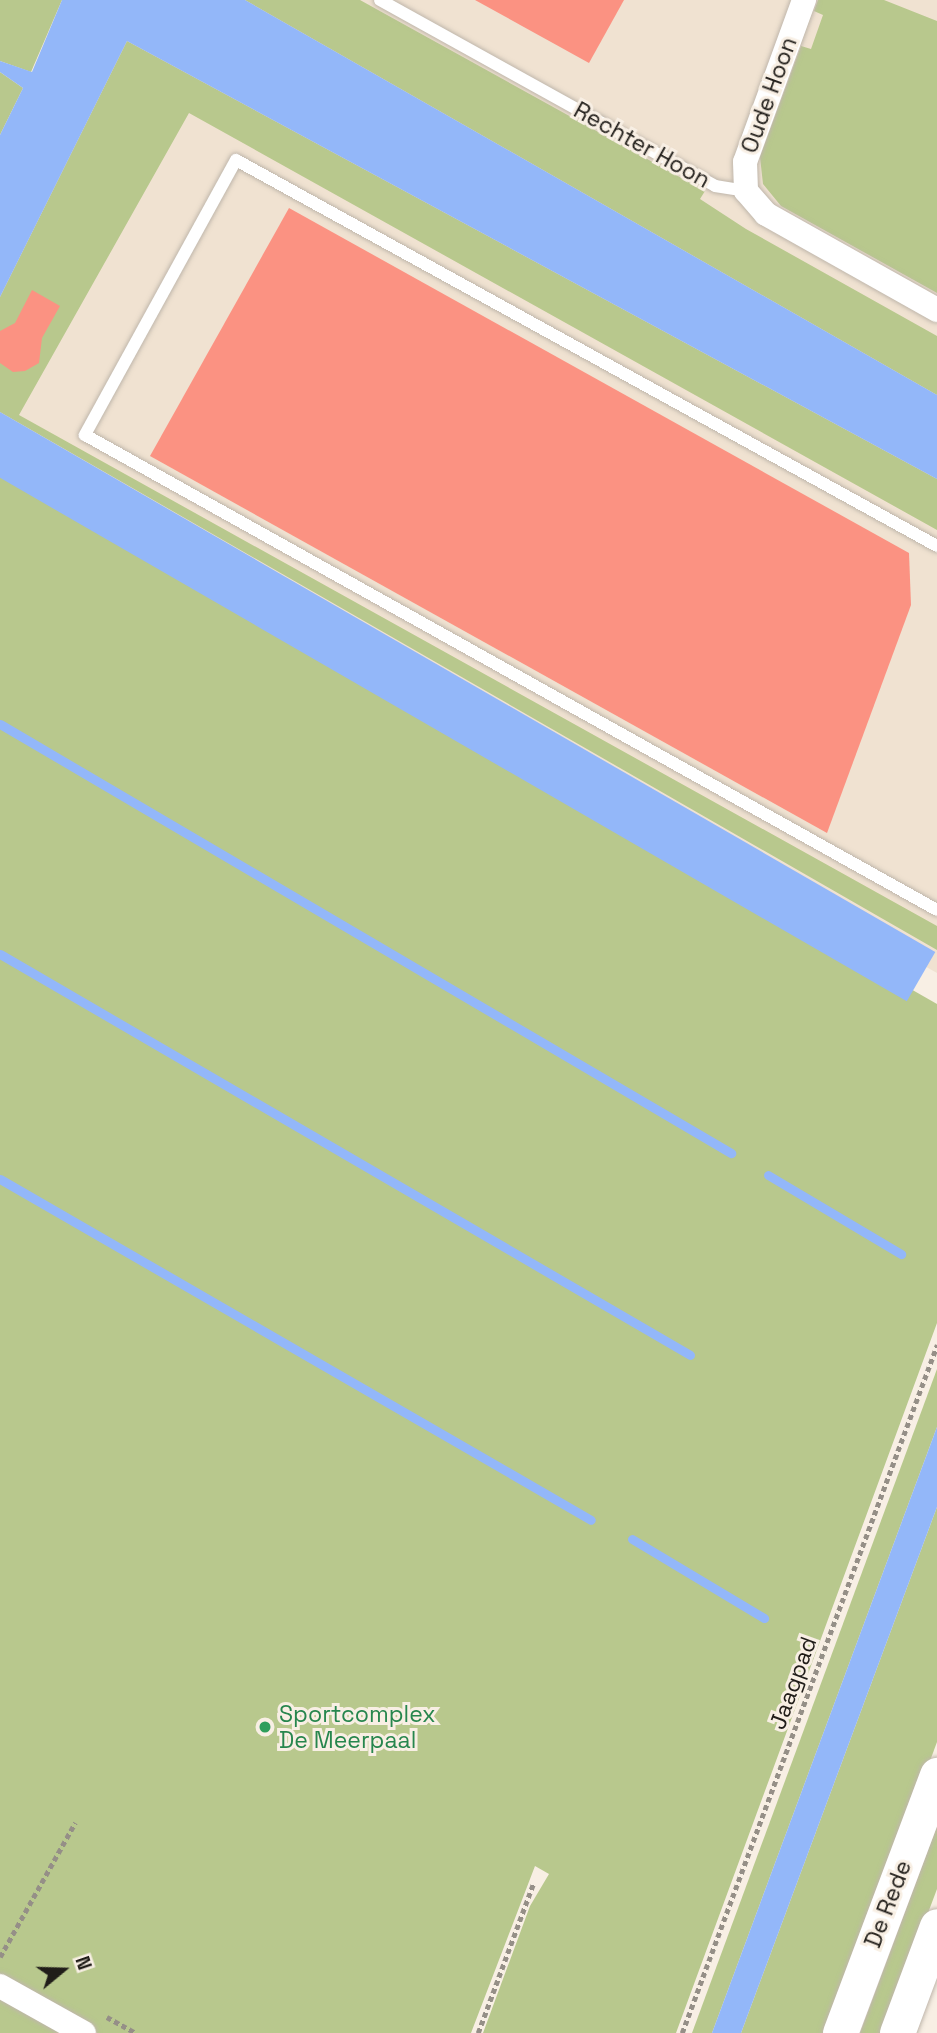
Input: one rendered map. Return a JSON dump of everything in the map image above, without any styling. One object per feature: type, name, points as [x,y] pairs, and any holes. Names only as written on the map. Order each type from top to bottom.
[{"type":"main road","name":"De Rede","points":[[840,2033],[937,1775]]},
{"type":"main road","points":[[897,2033],[937,1926]]},
{"type":"street","name":"Oude Hoon","points":[[746,191],[745,162],[804,0]]},
{"type":"street","points":[[746,191],[766,214],[937,310]]},
{"type":"street","points":[[0,1986],[84,2033]]},
{"type":"lane","name":"Rechter Hoon","points":[[380,0],[715,186],[746,191]]},
{"type":"lane","points":[[937,546],[236,160],[85,435],[937,910]]},
{"type":"path","name":"Jaagpad","points":[[682,2033],[937,1345]]},
{"type":"path","points":[[0,1957],[75,1823]]},
{"type":"path","points":[[478,2033],[534,1882]]},
{"type":"shaded area","points":[[101,0],[937,0],[937,973],[0,444],[0,209]]},
{"type":"green space","points":[[0,0],[62,0],[31,72],[0,61]]},
{"type":"green space","points":[[245,0],[360,0],[705,191],[700,199],[746,229],[937,336],[937,395]]},
{"type":"green space","points":[[818,0],[884,0],[937,21],[937,293],[781,206],[763,184],[760,157],[801,46],[811,49],[823,15],[814,11]]},
{"type":"green space","points":[[127,41],[937,479],[937,530],[189,113],[19,415],[937,926],[937,950],[0,412],[0,297]]},
{"type":"green space","points":[[0,72],[23,88],[0,135]]},
{"type":"green space","points":[[0,469],[937,1004],[937,1323],[676,2033],[483,2033],[530,1906],[549,1874],[535,1866],[471,2033],[0,2033]]},
{"type":"green space","points":[[937,1369],[937,1427],[712,2033],[692,2033]]},
{"type":"green space","points":[[937,1507],[937,1742],[829,2033],[741,2033]]},
{"type":"green space","points":[[937,1826],[937,1889],[883,2033],[860,2033]]},
{"type":"water","points":[[62,0],[245,0],[937,395],[937,479],[127,41],[0,297],[0,135],[23,88],[0,72],[0,61],[32,72]]},
{"type":"water","points":[[0,412],[935,952],[907,1001],[0,478]]},
{"type":"water","points":[[937,1427],[937,1507],[741,2033],[712,2033]]},
{"type":"building","points":[[475,0],[624,0],[589,63]]},
{"type":"building","points":[[289,208],[909,553],[911,605],[827,833],[150,456]]},
{"type":"building","points":[[32,290],[60,306],[42,338],[39,363],[25,371],[13,372],[0,363],[0,331],[15,323]]},
{"type":"waterway","points":[[0,724],[731,1153]]},
{"type":"waterway","points":[[0,954],[690,1355]]},
{"type":"waterway","points":[[768,1175],[901,1254]]},
{"type":"waterway","points":[[0,1179],[591,1520]]},
{"type":"waterway","points":[[632,1539],[764,1618]]},
{"type":"place","name":"Sportcomplex De Meerpaal","points":[[265,1727]]}]
